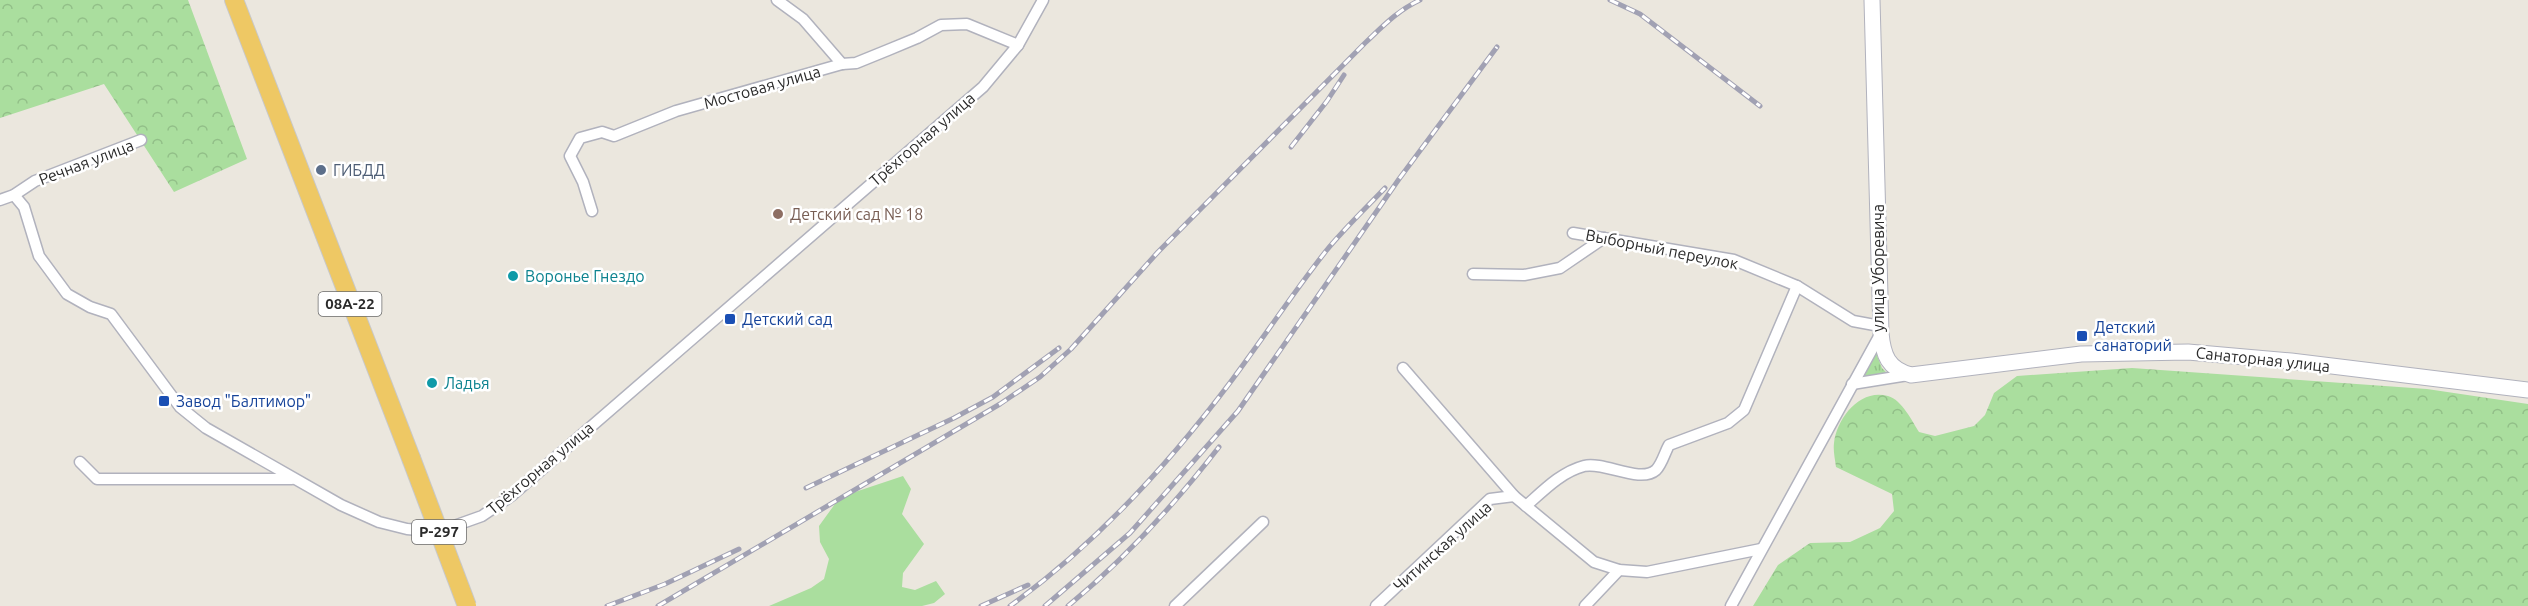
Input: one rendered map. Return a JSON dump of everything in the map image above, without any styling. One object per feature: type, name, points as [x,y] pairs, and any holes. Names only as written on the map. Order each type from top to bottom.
[{"type":"highway","name":"08А-22","points":[[234,0],[411,458]]},
{"type":"highway","name":"Р-297","points":[[411,458],[467,606]]},
{"type":"main road","name":"улица Уборевича","points":[[1872,0],[1880,330]]},
{"type":"main road","points":[[1880,330],[1882,350],[1888,363],[1898,372],[1911,375]]},
{"type":"main road","name":"Санаторная улица","points":[[1911,375],[2081,354],[2188,352],[2291,361],[2528,390]]},
{"type":"street","points":[[777,0],[803,18],[842,64]]},
{"type":"street","name":"Трёхгорная улица","points":[[14,195],[24,207],[39,256],[67,294],[90,307],[111,314],[180,407],[206,428],[293,480],[379,522],[407,529],[438,529],[454,526],[482,516],[511,496],[983,87],[1018,45],[1043,0]]},
{"type":"street","name":"Мостовая улица","points":[[592,211],[583,182],[570,156],[580,138],[602,132],[614,136],[676,111],[842,64],[856,63],[917,38],[940,24],[967,24],[1018,45]]},
{"type":"street","name":"Речная улица","points":[[0,200],[14,195],[35,181],[141,140]]},
{"type":"street","name":"Выборный переулок","points":[[1573,233],[1734,260],[1797,286],[1853,321],[1880,330]]},
{"type":"street","points":[[1473,274],[1524,275],[1560,268],[1604,238]]},
{"type":"street","points":[[1526,506],[1552,482],[1584,466],[1644,475],[1651,473],[1658,469],[1669,445],[1736,418],[1744,410],[1797,286]]},
{"type":"street","name":"улица Уборевича","points":[[1731,606],[1880,330]]},
{"type":"street","points":[[1403,368],[1514,496],[1579,552],[1594,562],[1619,570],[1647,572],[1761,549]]},
{"type":"street","points":[[1852,384],[1911,375]]},
{"type":"street","points":[[80,462],[97,479],[293,480]]},
{"type":"street","name":"Читинская улица","points":[[1376,606],[1490,499],[1514,496]]},
{"type":"street","points":[[1175,606],[1263,522]]},
{"type":"street","points":[[1585,606],[1619,570]]},
{"type":"green space","points":[[0,0],[188,0],[247,159],[174,192],[104,84],[0,118]]},
{"type":"green space","points":[[1876,353],[1882,368],[1888,374],[1863,377]]},
{"type":"green space","points":[[2132,368],[2427,389],[2528,404],[2528,606],[1753,606],[1778,565],[1810,543],[1850,542],[1880,528],[1894,511],[1892,494],[1836,467],[1834,443],[1836,433],[1845,415],[1859,401],[1868,396],[1878,395],[1893,398],[1906,411],[1919,432],[1935,436],[1974,426],[1985,415],[1994,393],[2017,376]]},
{"type":"green space","points":[[903,476],[911,489],[902,514],[924,544],[903,573],[902,587],[915,590],[936,581],[945,594],[934,603],[922,606],[769,606],[811,588],[824,579],[829,559],[820,542],[819,526],[840,497]]},
{"type":"railway","points":[[658,606],[1000,404],[1040,377],[1071,349],[1158,252],[1365,43],[1397,14],[1420,0]]},
{"type":"railway","points":[[1610,0],[1640,14],[1760,106]]},
{"type":"railway","points":[[1045,606],[1130,533],[1238,411],[1399,179],[1497,47]]},
{"type":"railway","points":[[1291,147],[1344,75]]},
{"type":"railway","points":[[1010,606],[1072,556],[1157,472],[1232,380],[1326,251],[1385,188]]},
{"type":"railway","points":[[806,488],[954,418],[993,397],[1059,348]]},
{"type":"railway","points":[[1068,606],[1148,531],[1219,447]]},
{"type":"railway","points":[[607,606],[665,584],[739,549]]},
{"type":"railway","points":[[981,606],[1028,585]]},
{"type":"place","name":"ГИБДД","points":[[321,170]]},
{"type":"place","name":"Детский сад № 18","points":[[778,214]]},
{"type":"place","name":"Воронье Гнездо","points":[[513,276]]},
{"type":"place","name":"Детский сад","points":[[730,319]]},
{"type":"place","name":"Детский санаторий","points":[[2082,336]]},
{"type":"place","name":"Ладья","points":[[432,383]]},
{"type":"place","name":"Завод \"Балтимор\"","points":[[164,401]]}]
